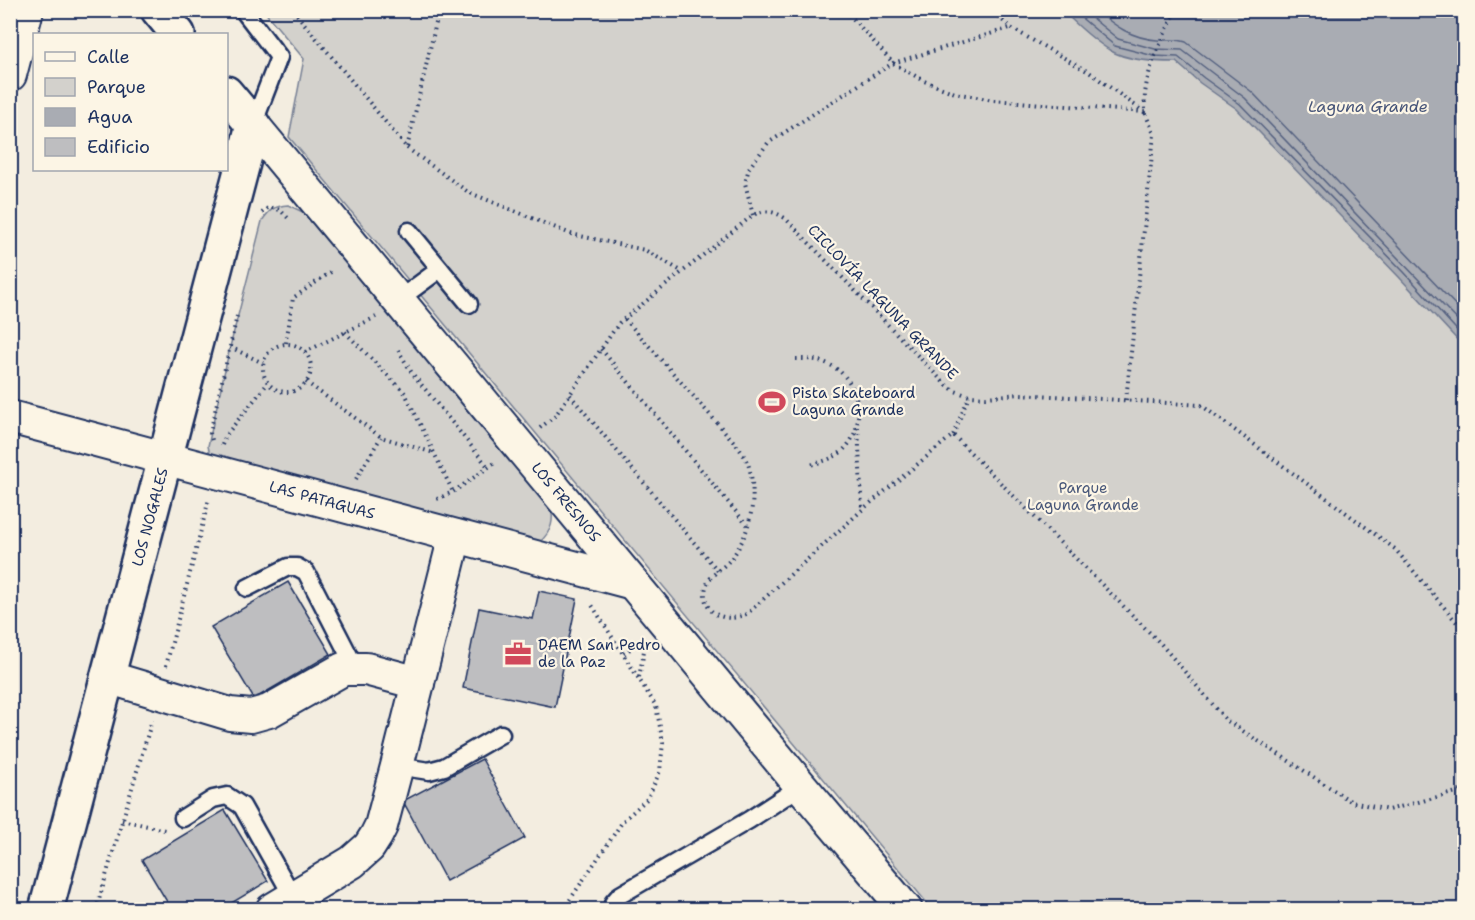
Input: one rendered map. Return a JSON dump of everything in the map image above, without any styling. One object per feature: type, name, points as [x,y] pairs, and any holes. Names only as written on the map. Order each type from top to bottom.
[{"type":"street","points":[[10,75],[27,10]]},
{"type":"street","name":"LOS FRESNOS","points":[[228,95],[253,125],[382,313],[518,445],[906,909]]},
{"type":"street","name":"LOS NOGALES","points":[[46,909],[253,125]]},
{"type":"street","name":"LAS PATAGUAS","points":[[10,417],[633,583]]},
{"type":"street","points":[[283,903],[352,862],[369,847],[381,826],[455,536]]},
{"type":"street","points":[[107,677],[230,714],[251,716],[269,711],[343,669],[366,669],[418,683]]},
{"type":"lane","points":[[243,10],[279,57],[253,125]]},
{"type":"lane","points":[[409,231],[470,304]]},
{"type":"lane","points":[[382,313],[440,268]]},
{"type":"lane","points":[[247,588],[288,567],[297,567],[306,572],[356,669]]},
{"type":"lane","points":[[397,766],[429,771],[444,767],[501,735]]},
{"type":"lane","points":[[613,909],[613,903],[620,895],[801,786]]},
{"type":"lane","points":[[183,818],[213,799],[227,796],[242,806],[283,903]]},
{"type":"path","points":[[293,10],[407,148],[468,192],[571,234],[645,250],[683,272]]},
{"type":"path","points":[[407,148],[439,10]]},
{"type":"path","points":[[845,10],[893,63],[924,81],[955,93],[983,98],[1144,112]]},
{"type":"path","points":[[992,10],[1011,28],[1089,72],[1144,112],[1150,122],[1154,135],[1126,400]]},
{"type":"path","points":[[1144,112],[1145,86],[1176,10]]},
{"type":"path","points":[[518,445],[555,416],[619,323],[753,215],[744,183],[749,168],[768,143],[893,63],[1011,28]]},
{"type":"path","points":[[259,219],[264,210],[269,207],[280,210],[288,218]]},
{"type":"path","name":"CICLOVÍA LAGUNA GRANDE","points":[[753,215],[763,211],[774,211],[785,218],[945,384],[955,391],[969,396],[986,397],[1020,394],[1201,405],[1395,549],[1464,631]]},
{"type":"path","points":[[328,261],[342,277]]},
{"type":"path","points":[[286,343],[293,298],[335,270]]},
{"type":"path","points":[[239,305],[210,433],[211,438],[220,449],[226,435],[268,383]]},
{"type":"path","points":[[305,352],[382,313]]},
{"type":"path","points":[[624,319],[743,454],[749,466],[753,495],[748,525],[739,548],[706,584],[706,600],[710,608],[716,614],[732,619],[748,613],[862,510],[953,435],[969,396]]},
{"type":"path","points":[[345,332],[405,393],[453,492]]},
{"type":"path","points":[[286,343],[297,345],[305,352],[310,361],[311,372],[306,382],[298,389],[288,392],[277,390],[268,383],[263,374],[263,363],[267,353],[275,346],[286,343]]},
{"type":"path","points":[[394,344],[412,373],[489,468]]},
{"type":"path","points":[[230,347],[263,363]]},
{"type":"path","points":[[601,350],[748,525]]},
{"type":"path","points":[[796,359],[813,359],[830,364],[843,374],[853,388],[858,405],[862,510]]},
{"type":"path","points":[[306,382],[381,437],[434,453]]},
{"type":"path","points":[[570,395],[718,571]]},
{"type":"path","points":[[810,465],[827,461],[841,452],[852,438],[858,422]]},
{"type":"path","points":[[953,435],[1161,644],[1226,720],[1352,802],[1388,810],[1464,790]]},
{"type":"path","points":[[354,482],[381,437]]},
{"type":"path","points":[[563,909],[623,821],[648,798],[660,771],[663,743],[656,706],[587,597]]},
{"type":"path","points":[[639,678],[648,634]]},
{"type":"path","points":[[122,820],[177,832],[183,828],[183,818]]},
{"type":"green space","name":"Parque Laguna Grande","points":[[264,11],[1464,11],[1464,909],[932,909],[289,137],[304,59]]},
{"type":"green space","points":[[288,205],[307,214],[550,503],[551,525],[539,543],[210,455],[208,446],[230,347],[262,221],[272,209]]},
{"type":"water","name":"Laguna Grande","points":[[1063,11],[1464,11],[1464,347],[1237,109],[1200,83],[1176,62],[1133,58],[1111,51]]},
{"type":"building","points":[[288,582],[331,654],[254,699],[211,627]]},
{"type":"building","name":"DAEM San Pedro de la Paz","points":[[539,591],[577,599],[555,707],[463,688],[479,608],[533,619]]},
{"type":"building","points":[[482,759],[525,838],[446,881],[403,801]]},
{"type":"building","points":[[225,810],[268,881],[220,910],[172,910],[142,860]]},
{"type":"place","name":"Pista Skateboard Laguna Grande","points":[[772,402]]},
{"type":"place","name":"DAEM San Pedro de la Paz","points":[[518,654]]}]
